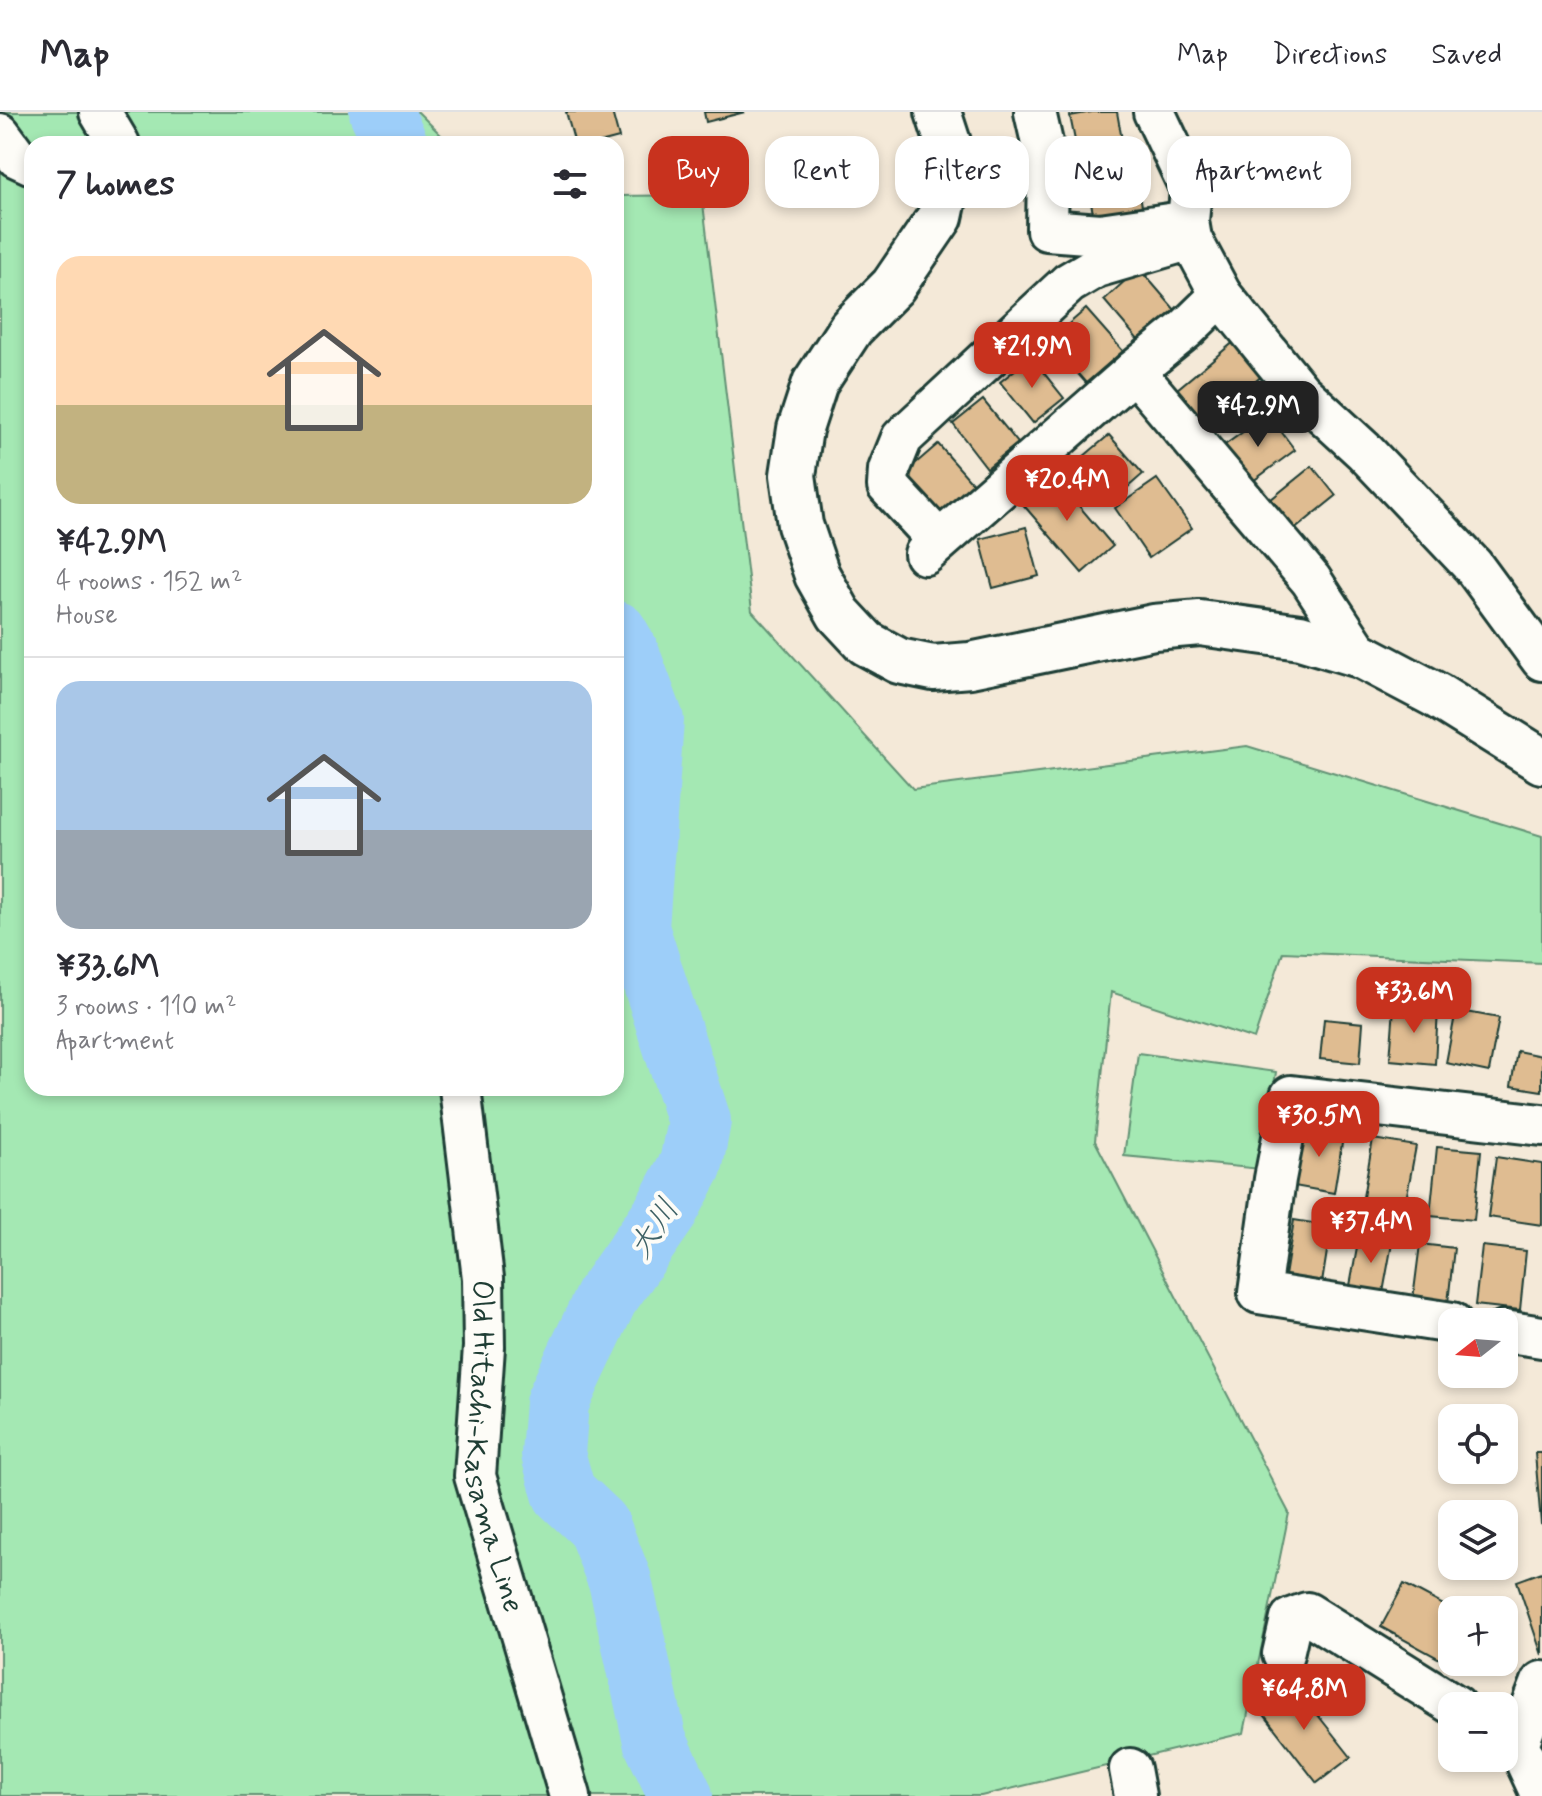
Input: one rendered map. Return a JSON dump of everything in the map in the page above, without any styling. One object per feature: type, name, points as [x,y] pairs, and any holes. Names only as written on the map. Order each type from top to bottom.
[{"type":"street","points":[[100,112],[114,136]]},
{"type":"street","points":[[938,112],[953,158],[940,217],[893,286],[851,328],[815,383],[800,429],[793,475],[800,525],[817,575],[839,614],[866,643],[899,661],[933,668],[970,665],[1154,627],[1200,623],[1300,637],[1360,655],[1436,695],[1542,761]]},
{"type":"street","points":[[1035,112],[1048,169],[1047,230],[1100,234],[1190,230]]},
{"type":"street","points":[[1154,112],[1191,190],[1190,230],[1221,295],[1300,392],[1364,451],[1473,566],[1542,660]]},
{"type":"street","points":[[0,134],[17,157],[24,160]]},
{"type":"street","points":[[1190,230],[1096,267],[1069,283],[902,438],[889,470],[888,486],[932,548],[1186,329],[1221,295]]},
{"type":"street","points":[[1134,371],[1311,580],[1360,655]]},
{"type":"street","name":"Old Hitachi-Kasama Line","points":[[461,1096],[483,1278],[484,1347],[475,1476],[570,1796]]},
{"type":"street","points":[[1438,1321],[1259,1293],[1275,1179],[1291,1096],[1542,1125]]},
{"type":"street","points":[[1518,1333],[1542,1337]]},
{"type":"street","points":[[1283,1654],[1291,1619],[1307,1613],[1438,1695]]},
{"type":"street","points":[[1518,1727],[1542,1682]]},
{"type":"street","points":[[1518,1753],[1542,1796]]},
{"type":"green space","points":[[0,112],[418,112],[442,136],[24,136],[24,1096],[624,1096],[624,196],[648,196],[648,208],[704,208],[752,611],[913,789],[1247,746],[1542,836],[1542,963],[1283,952],[1254,1039],[1111,992],[1095,1141],[1289,1513],[1244,1733],[981,1796],[0,1796]]},
{"type":"green space","points":[[1138,1053],[1276,1072],[1261,1169],[1124,1156]]},
{"type":"building","points":[[566,112],[612,112],[618,136],[573,136]]},
{"type":"building","points":[[704,112],[745,112],[706,122]]},
{"type":"building","points":[[1117,112],[1121,136],[1074,136],[1070,116]]},
{"type":"building","points":[[1092,208],[1142,208],[1143,213],[1094,221]]},
{"type":"building","points":[[1139,268],[1175,310],[1139,341],[1104,300]]},
{"type":"building","points":[[1086,309],[1123,351],[1086,383],[1049,341]]},
{"type":"building","points":[[1235,341],[1263,375],[1204,424],[1176,390]]},
{"type":"building","points":[[1031,357],[1064,398],[1033,423],[1000,382]]},
{"type":"building","points":[[983,400],[1018,443],[987,468],[953,424]]},
{"type":"building","points":[[1268,414],[1295,450],[1249,484],[1222,447]]},
{"type":"building","points":[[1109,435],[1143,474],[1111,502],[1077,462]]},
{"type":"building","points":[[938,444],[976,487],[939,520],[901,476]]},
{"type":"building","points":[[1312,466],[1336,496],[1294,530],[1270,500]]},
{"type":"building","points":[[1052,474],[1113,546],[1082,573],[1020,501]]},
{"type":"building","points":[[1157,479],[1192,528],[1149,558],[1115,508]]},
{"type":"building","points":[[1026,527],[1039,576],[993,588],[980,539]]},
{"type":"building","points":[[1394,1007],[1438,1010],[1435,1064],[1390,1060]]},
{"type":"building","points":[[1456,1010],[1499,1018],[1489,1072],[1446,1063]]},
{"type":"building","points":[[1324,1019],[1363,1023],[1360,1063],[1320,1059]]},
{"type":"building","points":[[1517,1051],[1542,1056],[1542,1091],[1511,1086]]},
{"type":"building","points":[[1305,1125],[1344,1131],[1334,1193],[1294,1186]]},
{"type":"building","points":[[1373,1139],[1416,1146],[1404,1211],[1362,1203]]},
{"type":"building","points":[[1437,1147],[1481,1151],[1474,1220],[1430,1216]]},
{"type":"building","points":[[1496,1157],[1542,1164],[1542,1225],[1488,1217]]},
{"type":"building","points":[[1294,1220],[1331,1226],[1322,1283],[1285,1276]]},
{"type":"building","points":[[1360,1232],[1393,1238],[1382,1298],[1349,1291]]},
{"type":"building","points":[[1420,1244],[1454,1248],[1448,1303],[1413,1299]]},
{"type":"building","points":[[1482,1246],[1526,1251],[1520,1310],[1475,1305]]},
{"type":"building","points":[[1535,1453],[1542,1453],[1542,1524],[1541,1524]]},
{"type":"building","points":[[1542,1572],[1542,1655],[1517,1581]]},
{"type":"building","points":[[1404,1584],[1438,1602],[1438,1658],[1381,1627]]},
{"type":"building","points":[[1291,1681],[1351,1757],[1317,1783],[1258,1707]]},
{"type":"waterway","name":"大川","points":[[381,112],[392,136]]},
{"type":"waterway","name":"大川","points":[[624,647],[652,720],[637,928],[699,1121],[691,1164],[665,1213],[606,1298],[557,1403],[553,1454],[564,1493],[598,1525],[620,1581],[655,1741],[681,1796]]}]
